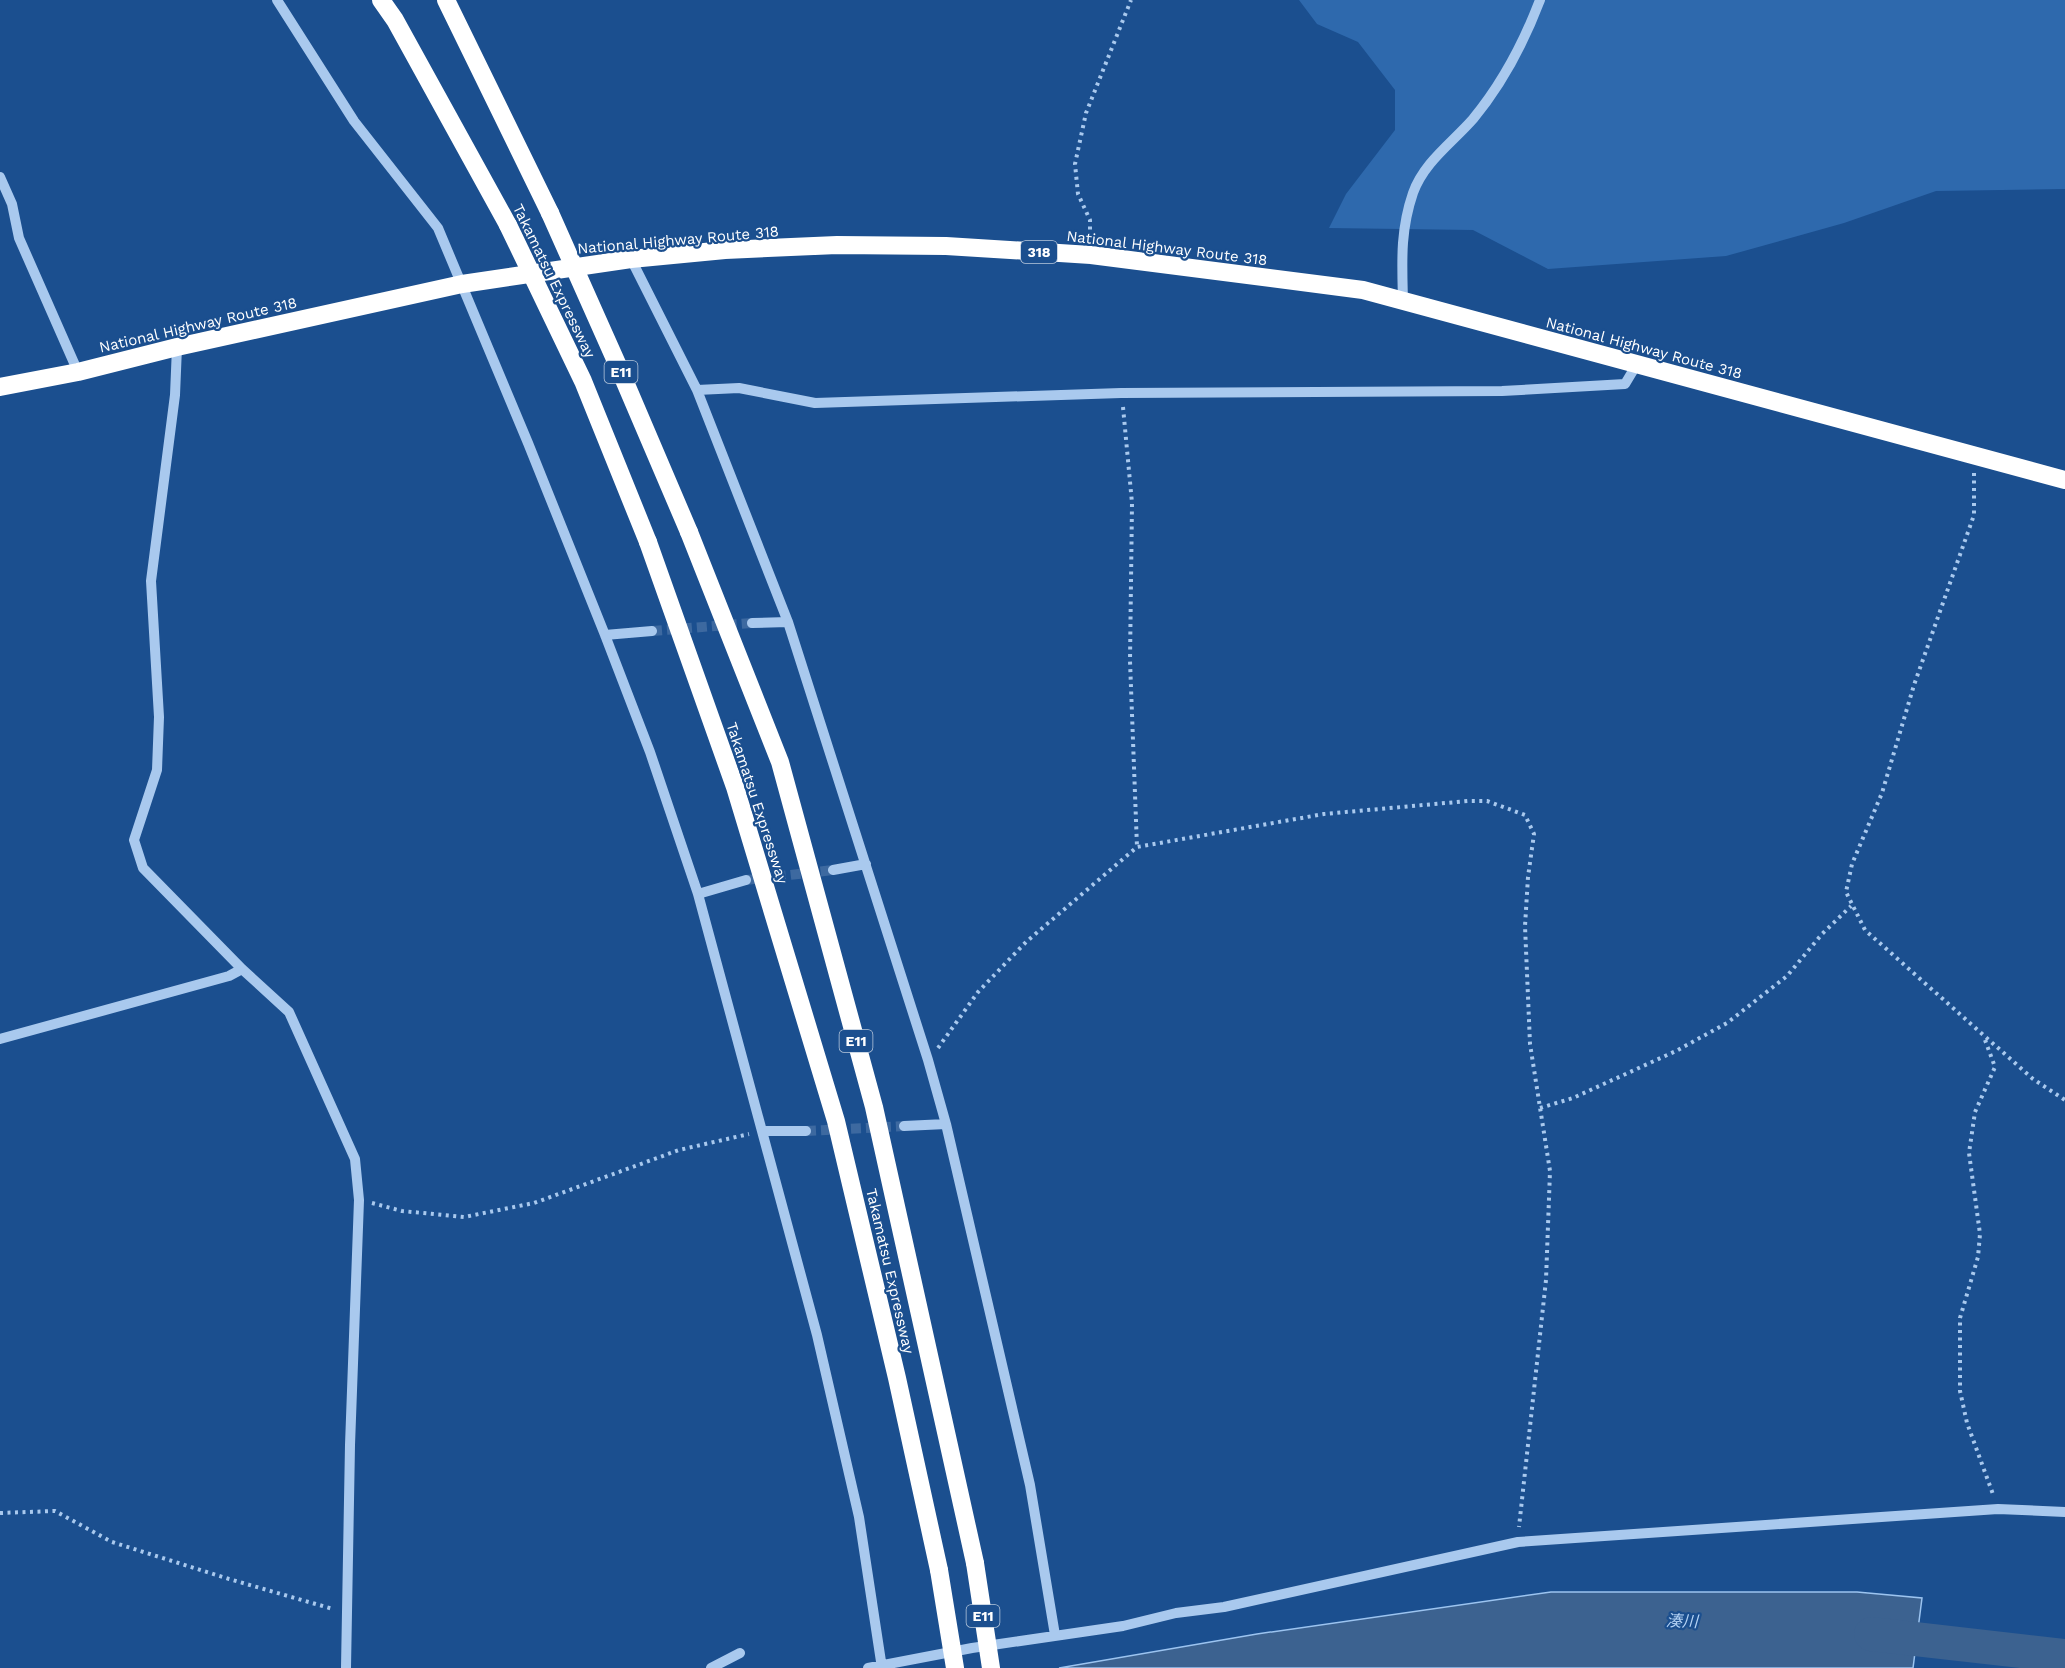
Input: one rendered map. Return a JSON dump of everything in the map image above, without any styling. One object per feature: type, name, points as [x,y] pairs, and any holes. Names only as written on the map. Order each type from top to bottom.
[{"type":"highway","name":"Takamatsu Expressway","points":[[381,0],[395,20],[508,225],[583,381],[648,542],[735,787],[836,1121],[897,1378],[939,1570],[954,1668]]},
{"type":"highway","name":"Takamatsu Expressway","points":[[446,0],[550,213],[619,368],[689,532],[780,762],[874,1107],[975,1563],[992,1668]]},
{"type":"highway","name":"National Highway Route 318","points":[[0,387],[78,372],[177,347],[462,284],[631,259],[725,250],[837,245],[946,246],[1090,255],[1363,290],[2065,480]]},
{"type":"street","points":[[277,0],[354,121],[438,228],[605,634],[650,752],[698,894],[817,1335],[859,1517],[882,1667]]},
{"type":"street","points":[[1403,301],[1402,239],[1414,192],[1430,163],[1473,118],[1502,80],[1540,0]]},
{"type":"street","points":[[0,177],[12,204],[19,238],[78,372]]},
{"type":"street","points":[[631,259],[697,390],[788,622],[928,1060],[946,1124],[1030,1485],[1055,1635]]},
{"type":"street","points":[[177,347],[175,395],[151,581],[159,717],[158,770],[134,840],[143,868],[242,969],[289,1012],[355,1159],[359,1200],[346,1668]]},
{"type":"street","points":[[697,390],[739,388],[815,403],[1121,393],[1502,391],[1625,384],[1637,364]]},
{"type":"street","points":[[752,622],[788,622]]},
{"type":"street","points":[[605,634],[652,632]]},
{"type":"street","points":[[833,870],[866,864]]},
{"type":"street","points":[[698,894],[746,880]]},
{"type":"street","points":[[0,1039],[229,976],[242,969]]},
{"type":"street","points":[[904,1126],[946,1124]]},
{"type":"street","points":[[762,1131],[806,1131]]},
{"type":"street","points":[[868,1668],[972,1648],[1123,1626],[1176,1612],[1224,1607],[1518,1542],[1998,1509],[2065,1512]]},
{"type":"street","points":[[711,1668],[740,1653]]},
{"type":"path","points":[[1090,255],[1090,220],[1078,194],[1075,164],[1086,113],[1131,0]]},
{"type":"path","points":[[1121,393],[1132,503],[1130,661],[1137,847]]},
{"type":"path","points":[[1975,456],[1974,515],[1914,685],[1882,793],[1852,864],[1846,892],[1865,930],[2033,1079],[2065,1100]]},
{"type":"path","points":[[928,1060],[950,1034],[978,992],[1018,950],[1137,847],[1324,814],[1468,801],[1487,801],[1526,815],[1534,834],[1525,926],[1530,1044],[1550,1171],[1546,1280],[1523,1478],[1518,1542]]},
{"type":"path","points":[[1540,1108],[1573,1098],[1676,1051],[1727,1023],[1787,976],[1822,934],[1851,906]]},
{"type":"path","points":[[1984,1037],[1995,1067],[1975,1112],[1970,1153],[1980,1234],[1978,1257],[1960,1318],[1960,1391],[1967,1423],[1998,1509]]},
{"type":"path","points":[[359,1200],[402,1211],[464,1217],[534,1203],[679,1150],[762,1131]]},
{"type":"path","points":[[0,1513],[56,1511],[112,1542],[346,1613]]},
{"type":"shaded area","points":[[1299,0],[2065,0],[2065,189],[1936,191],[1844,223],[1726,256],[1548,269],[1473,230],[1329,228],[1346,194],[1395,130],[1395,90],[1358,42],[1317,24]]},
{"type":"water","points":[[1551,1592],[1857,1592],[1922,1598],[1913,1668],[1059,1668],[1257,1634]]},
{"type":"waterway","name":"湊川","points":[[1871,1634],[2065,1656]]},
{"type":"tunnel","points":[[652,631],[752,623]]},
{"type":"tunnel","points":[[746,880],[833,870]]},
{"type":"tunnel","points":[[806,1131],[904,1126]]}]
